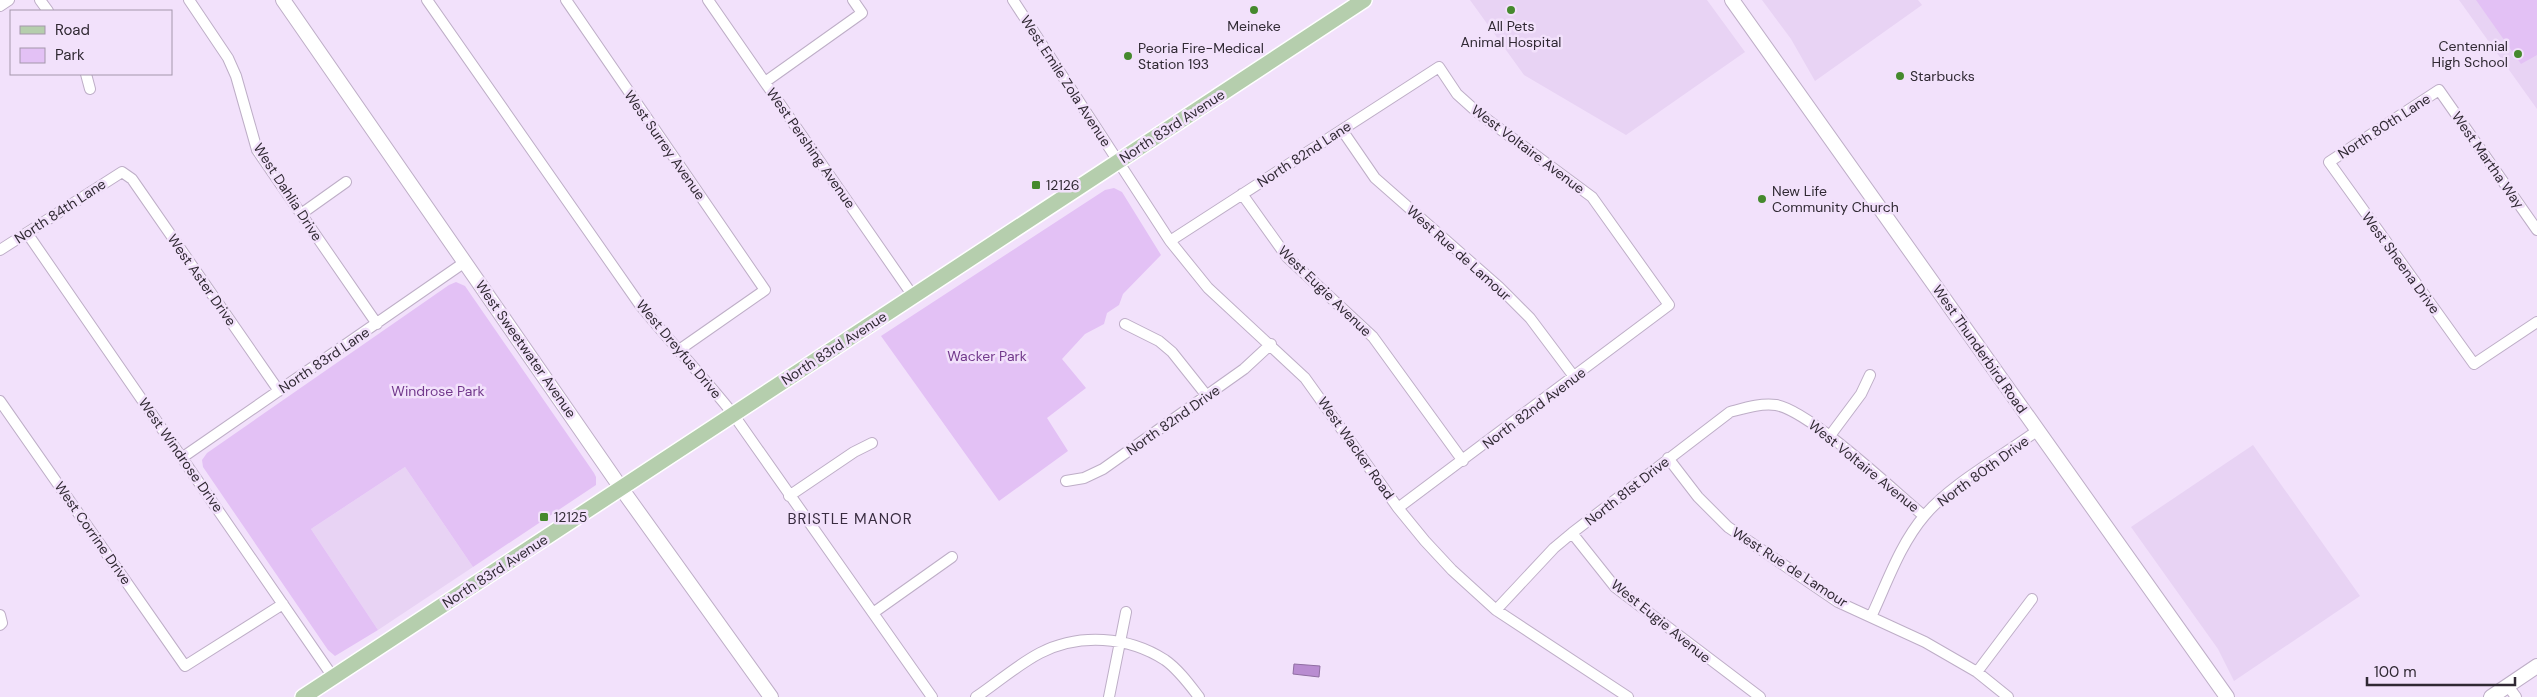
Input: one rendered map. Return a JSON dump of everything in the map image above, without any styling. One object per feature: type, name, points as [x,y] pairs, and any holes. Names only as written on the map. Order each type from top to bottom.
[{"type":"main road","name":"North 83rd Avenue","points":[[303,697],[1364,0]]},
{"type":"street","points":[[0,6],[9,0]]},
{"type":"street","name":"West Dahlia Drive","points":[[188,0],[228,58],[236,76],[257,150],[377,324]]},
{"type":"street","name":"West Sweetwater Avenue","points":[[283,0],[622,488],[771,697]]},
{"type":"street","name":"West Dreyfus Drive","points":[[427,0],[640,304],[733,414],[932,697]]},
{"type":"street","name":"West Surrey Avenue","points":[[566,0],[765,290],[679,350]]},
{"type":"street","name":"West Pershing Avenue","points":[[708,0],[913,296]]},
{"type":"street","points":[[765,82],[862,14],[853,0]]},
{"type":"street","name":"West Emile Zola Avenue","points":[[1013,0],[1118,162]]},
{"type":"street","name":"West Thunderbird Road","points":[[1732,0],[2227,697]]},
{"type":"street","name":"North 82nd Lane","points":[[1170,241],[1439,67]]},
{"type":"street","name":"West Voltaire Avenue","points":[[1439,67],[1457,94],[1477,112],[1592,197],[1669,305]]},
{"type":"street","points":[[86,75],[90,89]]},
{"type":"street","name":"North 80th Lane","points":[[2329,162],[2439,90]]},
{"type":"street","name":"West Martha Way","points":[[2439,90],[2537,230]]},
{"type":"street","name":"West Rue de Lamour","points":[[1342,130],[1375,178],[1499,287],[1530,318],[1575,378]]},
{"type":"street","name":"West Wacker Road","points":[[1118,162],[1170,241],[1208,288],[1271,344],[1316,391],[1398,508],[1452,570],[1496,610],[1628,697]]},
{"type":"street","name":"West Sheena Drive","points":[[2329,162],[2474,364],[2537,322]]},
{"type":"street","name":"North 84th Lane","points":[[0,250],[122,172]]},
{"type":"street","name":"West Aster Drive","points":[[122,172],[132,179],[279,391]]},
{"type":"street","points":[[300,214],[346,182]]},
{"type":"street","name":"West Eugie Avenue","points":[[1242,194],[1287,257],[1373,337],[1463,460]]},
{"type":"street","name":"West Windrose Drive","points":[[27,233],[333,677]]},
{"type":"street","name":"North 83rd Lane","points":[[183,457],[465,262]]},
{"type":"street","name":"North 82nd Avenue","points":[[1398,508],[1575,378],[1669,305]]},
{"type":"street","points":[[1125,324],[1160,341],[1172,352],[1207,396]]},
{"type":"street","name":"North 82nd Drive","points":[[1066,481],[1084,478],[1102,469],[1244,369],[1271,344]]},
{"type":"street","points":[[1829,437],[1861,394],[1870,374]]},
{"type":"street","name":"West Corrine Drive","points":[[0,401],[185,666],[283,604]]},
{"type":"street","name":"North 81st Drive","points":[[1496,610],[1554,548],[1668,458],[1730,412],[1755,405],[1776,405]]},
{"type":"street","name":"West Voltaire Avenue","points":[[1776,405],[1802,416],[1924,516]]},
{"type":"street","name":"North 80th Drive","points":[[1871,617],[1900,554],[1924,516],[1950,492],[2038,430]]},
{"type":"street","points":[[789,496],[854,452],[872,443]]},
{"type":"street","name":"West Rue de Lamour","points":[[1668,458],[1698,497],[1728,527],[1838,602],[1925,642],[1977,672],[2008,697]]},
{"type":"street","name":"West Eugie Avenue","points":[[1572,533],[1615,587],[1760,697]]},
{"type":"street","points":[[872,613],[952,557]]},
{"type":"street","points":[[1977,672],[2032,599]]},
{"type":"street","points":[[1109,697],[1126,612]]},
{"type":"street","points":[[976,697],[1038,654],[1054,647],[1086,640],[1120,641],[1166,661],[1198,697]]},
{"type":"street","points":[[2491,697],[2512,691],[2537,666]]},
{"type":"shaded area","points":[[1470,0],[1707,0],[1745,52],[1626,135],[1524,75]]},
{"type":"shaded area","points":[[1762,0],[1918,0],[1922,5],[1815,81],[1791,39]]},
{"type":"shaded area","name":"Centennial High School","points":[[2459,0],[2537,0],[2537,109]]},
{"type":"shaded area","points":[[2253,445],[2360,596],[2234,681],[2218,649],[2131,527]]},
{"type":"shaded area","points":[[405,467],[473,567],[378,630],[311,529]]},
{"type":"shaded area","points":[[1294,664],[1320,666],[1319,677],[1293,674]]},
{"type":"green space","points":[[2476,0],[2537,0],[2537,55],[2521,64]]},
{"type":"green space","name":"Wacker Park","points":[[1114,188],[1122,192],[1161,255],[1123,294],[1119,305],[1107,313],[1104,324],[1085,334],[1062,359],[1086,388],[1047,418],[1068,451],[999,501],[881,336],[1105,190]]},
{"type":"green space","name":"Windrose Park","points":[[456,282],[465,286],[594,473],[596,485],[473,567],[405,467],[311,529],[378,630],[335,656],[328,650],[203,467],[202,460],[207,453]]},
{"type":"place","name":"Meineke","points":[[1254,10]]},
{"type":"place","name":"All Pets Animal Hospital","points":[[1511,10]]},
{"type":"place","name":"Centennial High School","points":[[2518,54]]},
{"type":"place","name":"Peoria Fire-Medical Station 193","points":[[1128,56]]},
{"type":"place","name":"Starbucks","points":[[1900,76]]},
{"type":"place","name":"12126","points":[[1036,185]]},
{"type":"place","name":"New Life Community Church","points":[[1762,199]]},
{"type":"place","name":"12125","points":[[544,517]]},
{"type":"district","name":"BRISTLE MANOR","points":[[850,519]]}]
